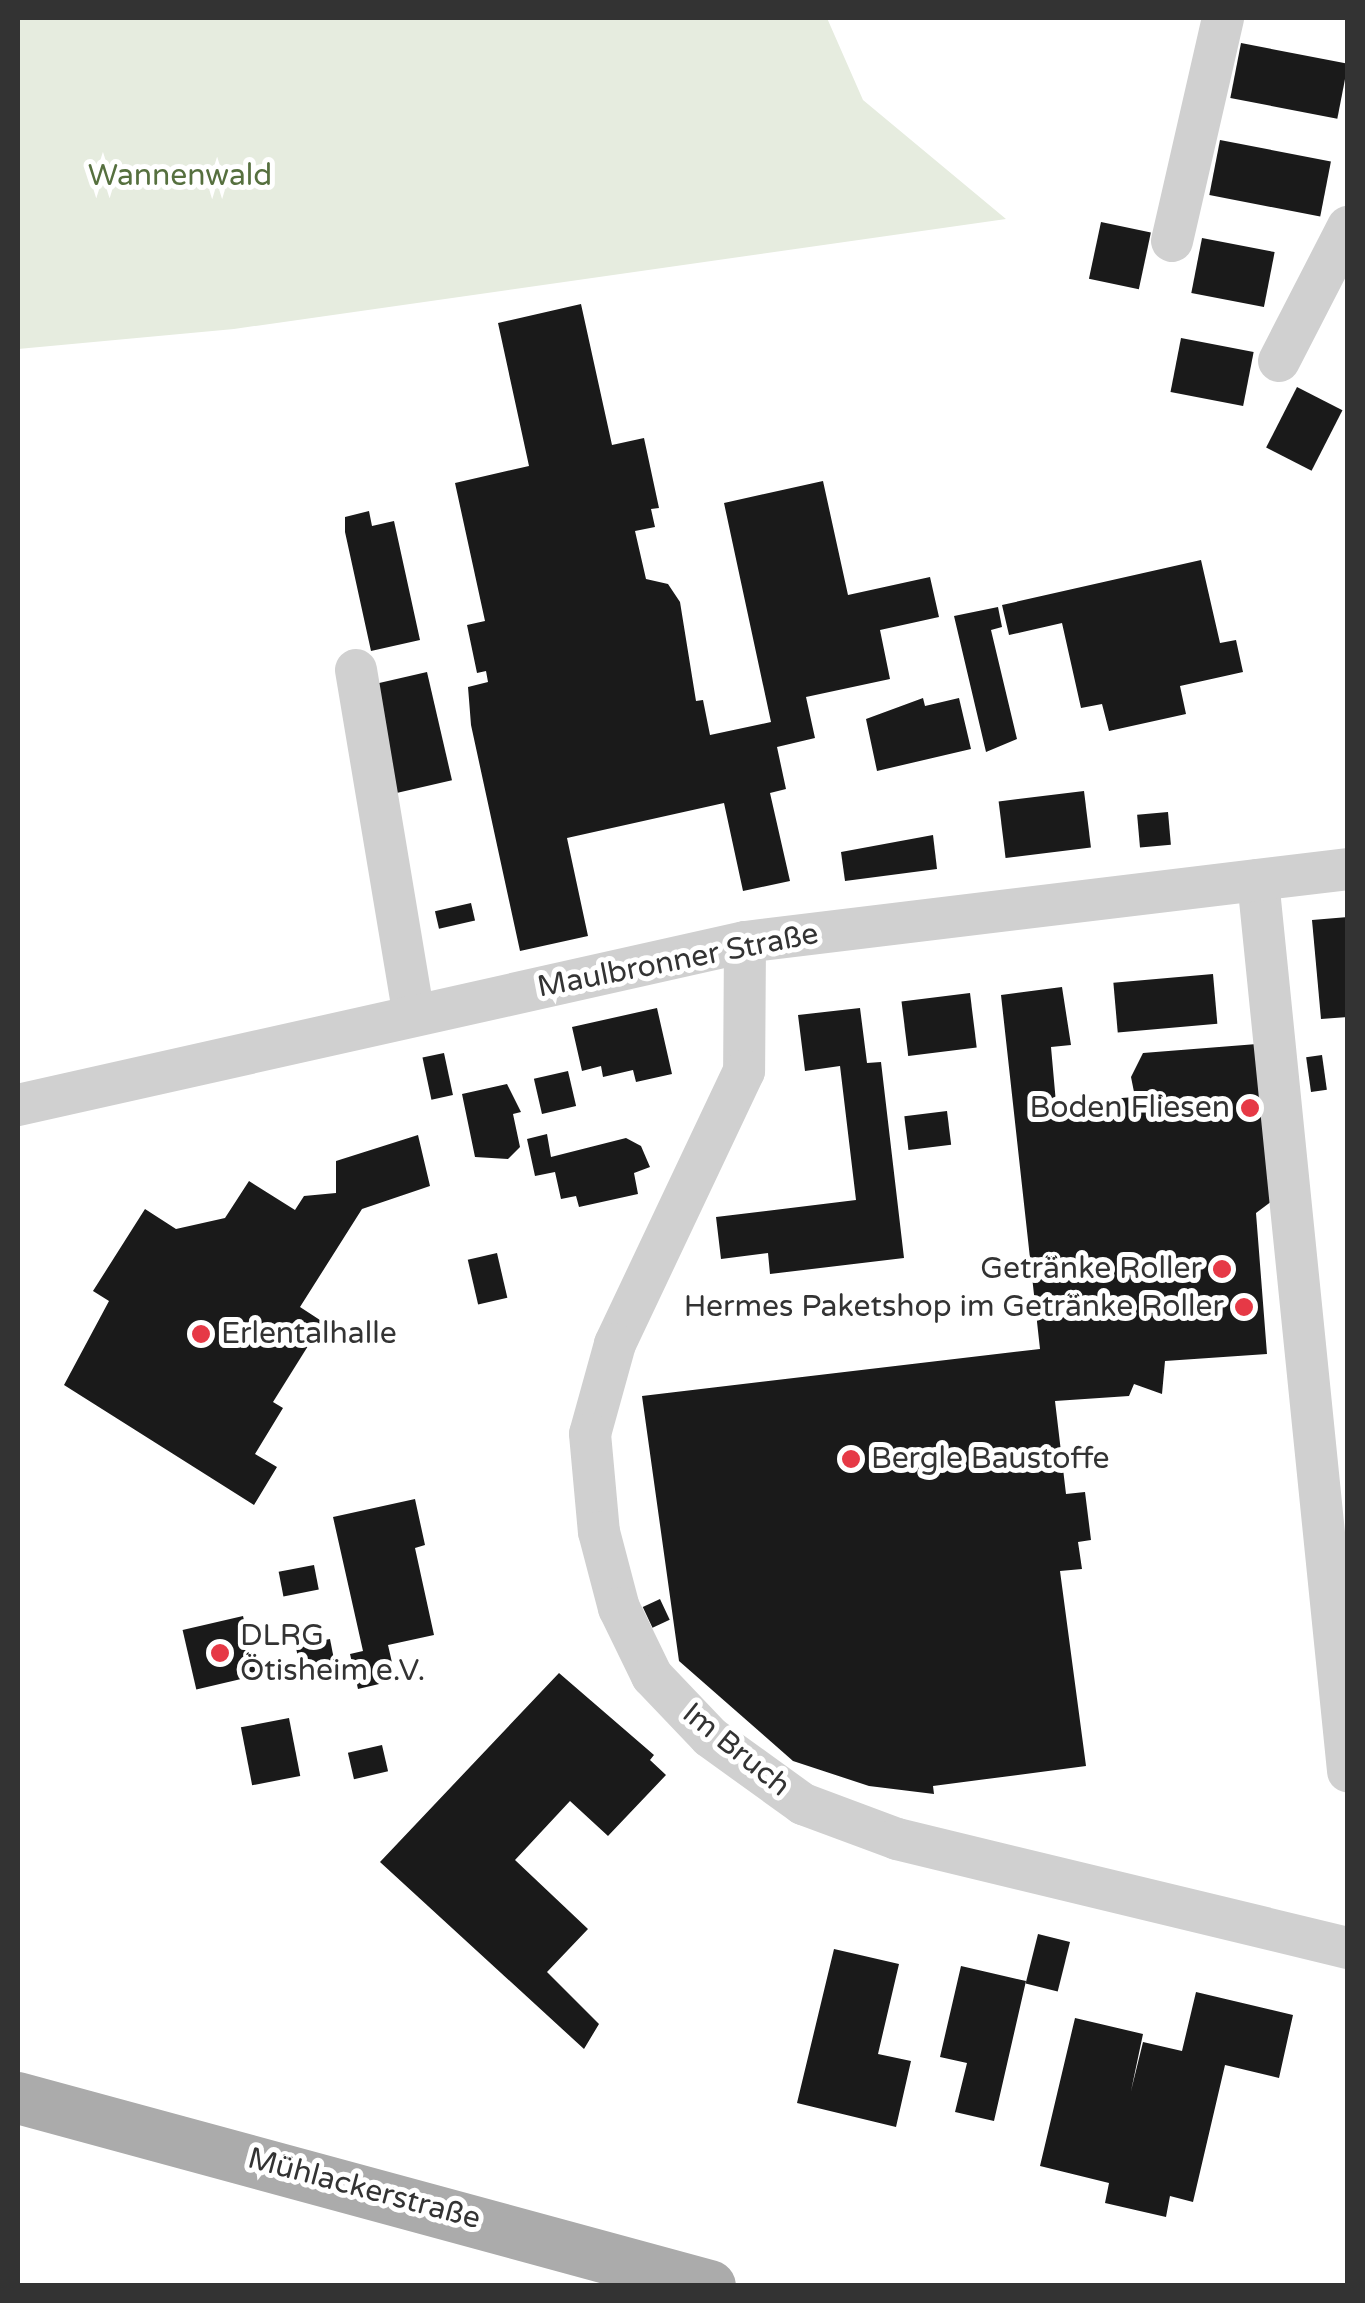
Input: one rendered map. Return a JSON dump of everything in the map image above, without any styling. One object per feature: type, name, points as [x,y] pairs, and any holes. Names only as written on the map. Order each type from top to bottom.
[{"type":"main road","name":"Mühlackerstraße","points":[[18,2098],[710,2286]]},
{"type":"street","points":[[1172,241],[1223,18]]},
{"type":"street","points":[[1278,361],[1348,227]]},
{"type":"street","points":[[356,670],[414,1015]]},
{"type":"street","name":"Maulbronner Straße","points":[[18,1105],[745,942],[1348,869]]},
{"type":"street","points":[[1258,880],[1348,1771]]},
{"type":"street","name":"Im Bruch","points":[[745,942],[744,1071],[614,1344],[590,1434],[599,1532],[619,1608],[652,1676],[710,1737],[802,1804],[897,1839],[1348,1948]]},
{"type":"green space","name":"Wannenwald","points":[[18,18],[827,18],[863,100],[1006,219],[234,329],[18,349]]},
{"type":"building","points":[[1241,43],[1348,64],[1337,119],[1230,98]]},
{"type":"building","points":[[1220,140],[1331,162],[1320,217],[1209,195]]},
{"type":"building","points":[[1101,222],[1151,233],[1139,289],[1089,279]]},
{"type":"building","points":[[1202,238],[1275,252],[1264,307],[1191,293]]},
{"type":"building","points":[[581,304],[612,445],[644,438],[659,508],[651,509],[655,527],[635,531],[646,579],[668,584],[680,602],[696,701],[703,700],[710,735],[771,722],[724,503],[823,481],[848,595],[930,577],[939,617],[880,630],[890,679],[806,697],[815,738],[777,747],[786,789],[770,793],[790,881],[743,891],[724,803],[567,838],[588,936],[520,951],[471,725],[468,687],[488,682],[486,671],[477,673],[467,625],[485,621],[455,483],[529,466],[498,323]]},
{"type":"building","points":[[1181,338],[1254,352],[1243,406],[1171,392]]},
{"type":"building","points":[[1297,387],[1342,410],[1312,471],[1266,448]]},
{"type":"building","points":[[369,511],[372,526],[394,521],[420,640],[371,651],[345,532],[345,517]]},
{"type":"building","points":[[1201,560],[1220,643],[1236,640],[1243,672],[1180,686],[1186,714],[1109,731],[1102,704],[1081,708],[1062,623],[1009,635],[1002,605]]},
{"type":"building","points":[[998,607],[1002,627],[991,630],[1017,739],[986,752],[954,616]]},
{"type":"building","points":[[427,672],[452,780],[395,793],[370,685]]},
{"type":"building","points":[[923,698],[925,706],[959,698],[971,749],[877,771],[866,719]]},
{"type":"building","points":[[1084,791],[1091,848],[1006,858],[999,801]]},
{"type":"building","points":[[1168,812],[1171,845],[1140,848],[1137,815]]},
{"type":"building","points":[[933,835],[937,869],[845,881],[841,852]]},
{"type":"building","points":[[471,903],[475,921],[439,929],[435,911]]},
{"type":"building","points":[[1348,917],[1348,1017],[1321,1019],[1312,920]]},
{"type":"building","points":[[1213,974],[1217,1024],[1118,1033],[1113,983]]},
{"type":"building","points":[[1062,987],[1071,1045],[1051,1047],[1056,1103],[1135,1097],[1131,1077],[1143,1053],[1257,1044],[1276,1198],[1256,1213],[1267,1354],[1165,1361],[1162,1394],[1134,1384],[1129,1396],[1055,1401],[1066,1494],[1085,1492],[1091,1540],[1078,1542],[1082,1569],[1060,1571],[1086,1766],[933,1786],[934,1794],[869,1786],[793,1761],[679,1661],[642,1396],[1040,1349],[1001,995]]},
{"type":"building","points":[[970,993],[977,1048],[908,1056],[902,1001]]},
{"type":"building","points":[[657,1008],[672,1074],[636,1082],[633,1070],[603,1077],[601,1066],[582,1071],[572,1027]]},
{"type":"building","points":[[860,1008],[867,1063],[881,1062],[904,1258],[770,1274],[768,1253],[721,1259],[716,1217],[856,1200],[840,1066],[805,1071],[798,1015]]},
{"type":"building","points":[[444,1053],[453,1095],[431,1100],[422,1058]]},
{"type":"building","points":[[1322,1055],[1327,1090],[1311,1092],[1306,1057]]},
{"type":"building","points":[[568,1071],[576,1106],[542,1114],[534,1079]]},
{"type":"building","points":[[507,1084],[521,1112],[513,1114],[520,1147],[508,1159],[475,1157],[462,1094]]},
{"type":"building","points":[[947,1111],[951,1145],[908,1150],[904,1116]]},
{"type":"building","points":[[547,1134],[551,1157],[626,1138],[641,1146],[650,1167],[634,1173],[638,1194],[579,1207],[576,1196],[561,1199],[555,1172],[535,1176],[527,1139]]},
{"type":"building","name":"Erlentalhalle","points":[[418,1135],[430,1186],[362,1209],[300,1307],[323,1322],[273,1402],[283,1408],[255,1454],[277,1467],[254,1505],[64,1385],[109,1301],[93,1291],[145,1209],[176,1229],[225,1218],[249,1181],[295,1210],[304,1196],[336,1193],[336,1161]]},
{"type":"building","points":[[497,1253],[507,1298],[478,1305],[468,1260]]},
{"type":"building","points":[[415,1499],[425,1545],[415,1548],[434,1635],[388,1645],[396,1680],[358,1689],[350,1654],[363,1651],[333,1517]]},
{"type":"building","points":[[314,1565],[319,1590],[283,1596],[279,1572]]},
{"type":"building","points":[[660,1599],[670,1620],[653,1628],[643,1607]]},
{"type":"building","name":"DLRG Ötisheim e.V.","points":[[243,1616],[257,1675],[196,1689],[183,1630]]},
{"type":"building","points":[[330,1639],[335,1664],[300,1670],[296,1646]]},
{"type":"building","points":[[559,1673],[654,1755],[650,1760],[666,1775],[608,1836],[570,1801],[515,1860],[588,1929],[547,1972],[599,2024],[584,2049],[380,1862]]},
{"type":"building","points":[[289,1718],[300,1776],[252,1785],[241,1727]]},
{"type":"building","points":[[382,1745],[388,1771],[354,1779],[348,1753]]},
{"type":"building","points":[[1038,1934],[1070,1942],[1058,1991],[1026,1983]]},
{"type":"building","points":[[834,1949],[899,1964],[878,2054],[911,2061],[896,2127],[797,2103]]},
{"type":"building","points":[[961,1966],[1026,1981],[994,2121],[955,2112],[967,2063],[940,2057]]},
{"type":"building","points":[[1196,1992],[1293,2015],[1279,2078],[1225,2065],[1193,2202],[1170,2196],[1166,2217],[1105,2203],[1109,2183],[1040,2166],[1075,2018],[1143,2034],[1131,2091],[1143,2042],[1182,2051]]},
{"type":"place","name":"Boden Fliesen","points":[[1250,1108]]},
{"type":"place","name":"Getränke Roller","points":[[1222,1269]]},
{"type":"place","name":"Hermes Paketshop im Getränke Roller","points":[[1244,1307]]},
{"type":"place","name":"Erlentalhalle","points":[[201,1334]]},
{"type":"place","name":"Bergle Baustoffe","points":[[851,1459]]},
{"type":"place","name":"DLRG Ötisheim e.V.","points":[[220,1653]]}]
